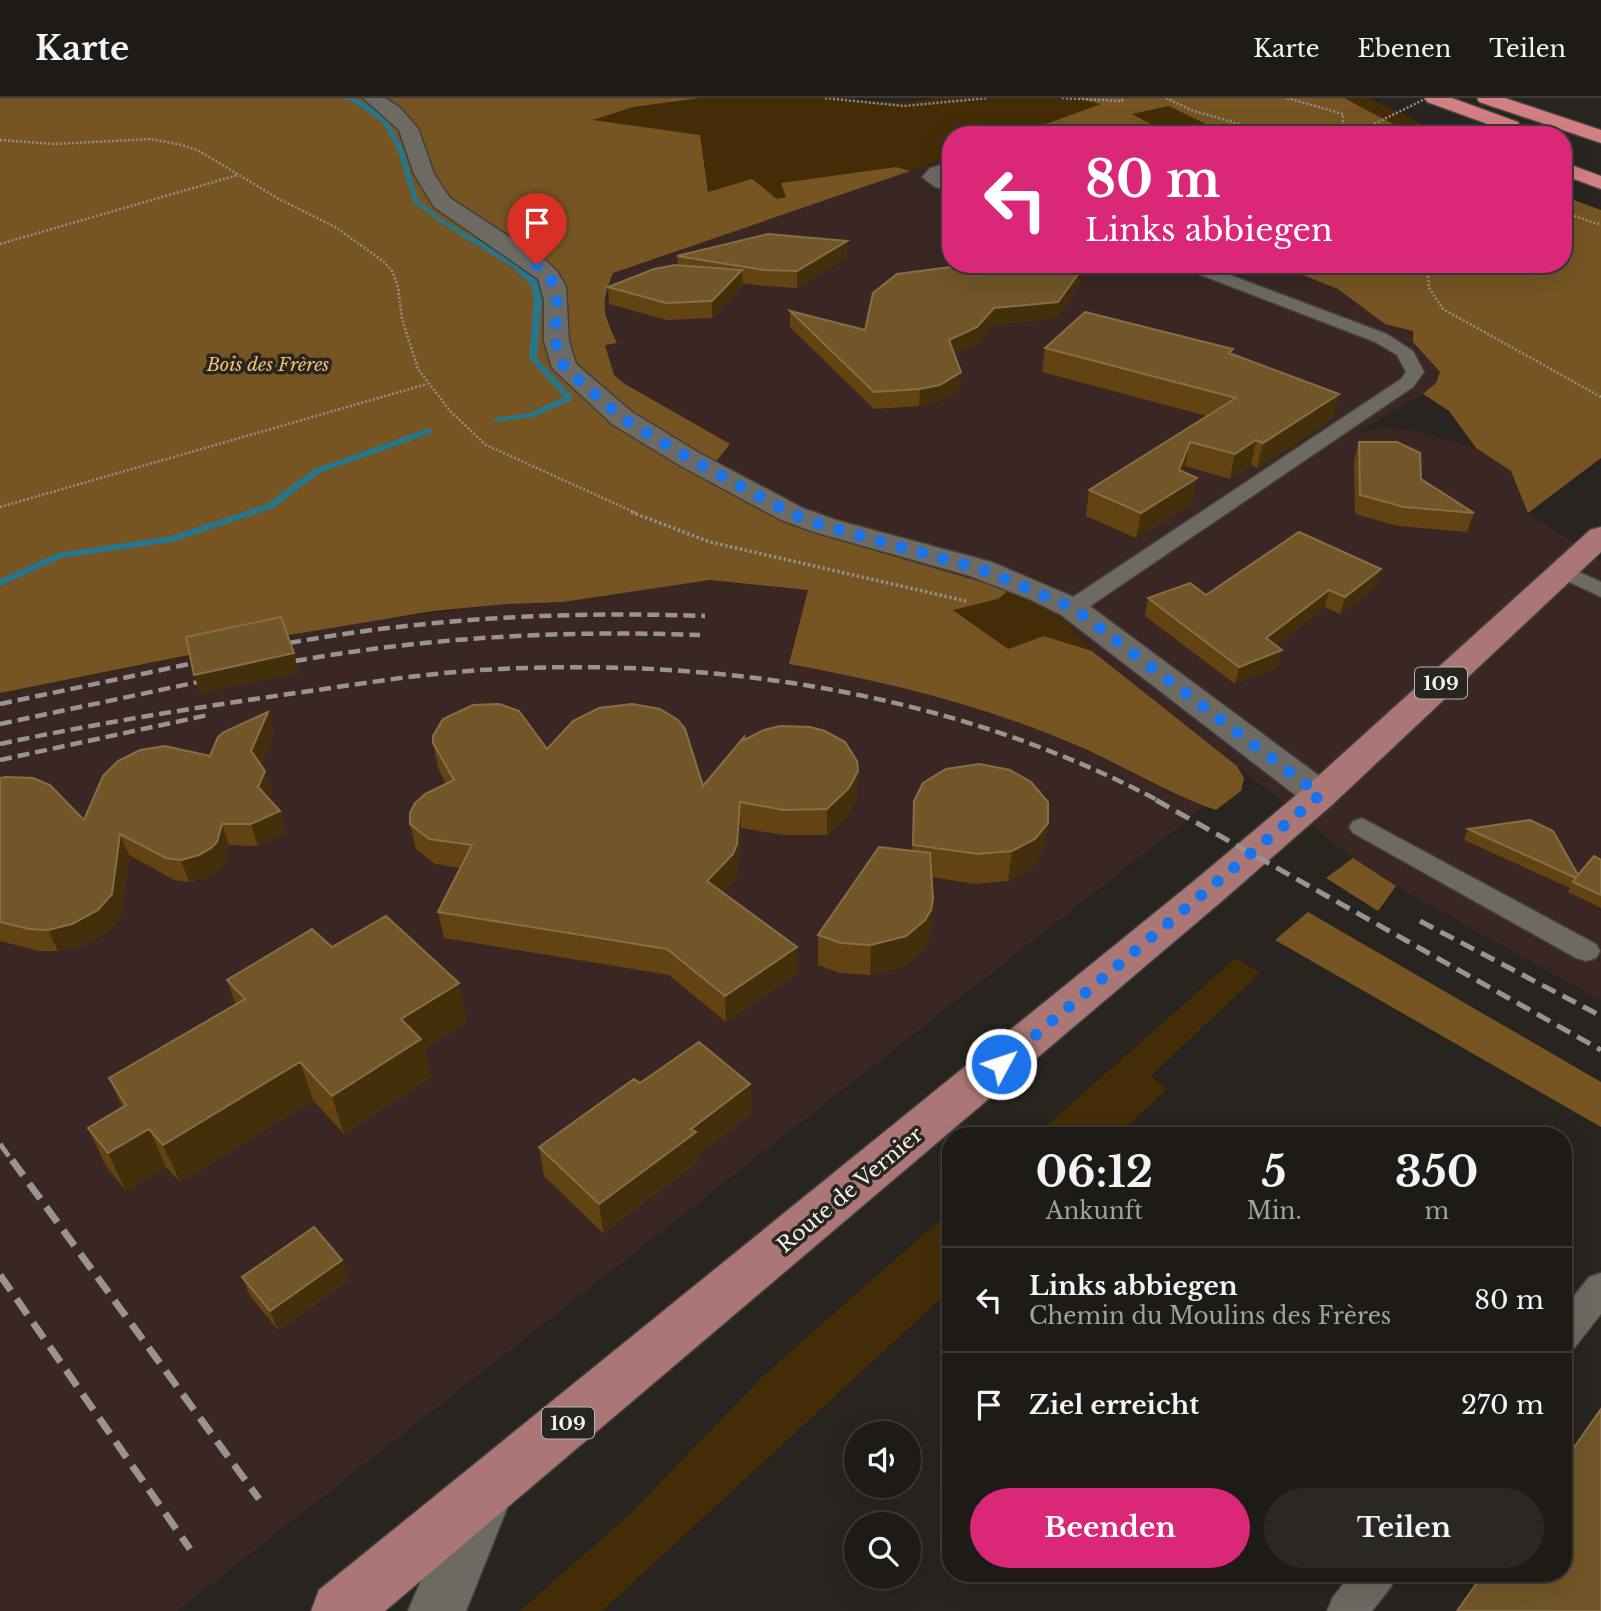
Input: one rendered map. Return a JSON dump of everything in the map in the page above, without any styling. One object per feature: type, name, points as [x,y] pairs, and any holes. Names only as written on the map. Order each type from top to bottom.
[{"type":"highway","points":[[1486,98],[1571,126]]},
{"type":"highway","points":[[1539,98],[1601,119]]},
{"type":"highway","points":[[1427,101],[1468,126]]},
{"type":"highway","points":[[1427,101],[1509,126]]},
{"type":"highway","points":[[1572,126],[1601,136]]},
{"type":"highway","points":[[1572,146],[1601,156]]},
{"type":"highway","points":[[1572,172],[1601,183]]},
{"type":"main road","name":"Route de Vernier","points":[[340,1611],[648,1358],[1320,795],[1601,536]]},
{"type":"street","points":[[372,98],[392,111],[408,128],[424,174],[442,202],[551,277],[556,293],[555,336],[560,359],[565,368],[622,418],[792,514],[825,526],[981,569],[1072,607],[1320,795]]},
{"type":"street","points":[[437,1611],[488,1488]]},
{"type":"lane","points":[[942,169],[929,177],[942,183]]},
{"type":"lane","points":[[1072,607],[1395,390],[1412,378],[1415,372],[1410,357],[1402,349],[1381,338],[1210,273]]},
{"type":"lane","points":[[1562,570],[1601,591]]},
{"type":"lane","points":[[1362,827],[1586,951]]},
{"type":"lane","points":[[1572,1325],[1601,1288]]},
{"type":"lane","points":[[1347,1611],[1370,1582]]},
{"type":"path","points":[[825,98],[904,106],[988,98]]},
{"type":"path","points":[[1062,98],[1111,103],[1122,101],[1123,98]]},
{"type":"path","points":[[1166,98],[1191,110],[1245,126]]},
{"type":"path","points":[[1287,98],[1343,114],[1343,126]]},
{"type":"path","points":[[1373,126],[1427,101]]},
{"type":"path","points":[[0,140],[47,144],[160,141],[190,148],[279,199],[337,228],[384,262],[395,278],[407,335],[418,369],[451,412],[486,445],[606,502],[710,542],[974,603]]},
{"type":"path","points":[[0,244],[239,175]]},
{"type":"path","points":[[1572,215],[1601,225]]},
{"type":"path","points":[[1427,273],[1431,294],[1443,309],[1601,397]]},
{"type":"path","points":[[0,507],[427,384]]},
{"type":"shaded area","points":[[702,98],[837,98],[898,102],[934,98],[1076,98],[1103,104],[1041,126],[942,126],[942,160],[910,171],[896,167],[782,183],[786,197],[777,199],[752,180],[708,192],[700,135],[591,120],[633,107]]},
{"type":"shaded area","points":[[1344,98],[1369,98],[1427,126],[1397,126]]},
{"type":"shaded area","points":[[1169,106],[1210,126],[1154,126],[1131,114]]},
{"type":"shaded area","points":[[942,160],[942,273],[1408,273],[1413,342],[1440,372],[1436,383],[1423,394],[1358,432],[1385,428],[1415,431],[1476,448],[1511,471],[1528,513],[1601,561],[1601,1001],[1396,886],[1353,858],[1092,651],[1059,615],[774,516],[703,478],[730,445],[614,375],[605,345],[617,343],[603,313],[612,273]]},
{"type":"shaded area","points":[[710,580],[809,589],[789,664],[875,680],[999,714],[1072,743],[1205,806],[177,1611],[0,1611],[0,693],[358,622],[506,604],[563,602]]},
{"type":"shaded area","points":[[1009,590],[1059,615],[1092,651],[1044,636],[1008,649],[952,609],[998,599]]},
{"type":"shaded area","points":[[1236,958],[1260,973],[1151,1076],[1167,1089],[1127,1127],[1045,1127]]},
{"type":"shaded area","points":[[942,1218],[942,1297],[602,1611],[520,1611],[631,1513],[762,1377]]},
{"type":"green space","name":"Bois des Frères","points":[[0,98],[701,98],[633,107],[593,120],[700,135],[708,192],[752,179],[777,199],[786,197],[781,183],[896,167],[910,171],[613,273],[606,294],[605,309],[617,343],[605,345],[614,375],[625,384],[730,444],[703,478],[774,516],[828,537],[1009,590],[998,599],[953,610],[1008,649],[1044,636],[1092,651],[1237,766],[1244,778],[1241,791],[1216,810],[1089,751],[1002,717],[861,678],[789,664],[808,590],[710,580],[563,602],[433,611],[289,635],[0,693]]},
{"type":"green space","points":[[1076,98],[1344,98],[1397,126],[1210,126],[1169,106],[1132,114],[1154,126],[1040,126],[1101,104]]},
{"type":"green space","points":[[1572,199],[1601,210],[1601,458],[1528,513],[1511,471],[1476,448],[1449,411],[1423,394],[1436,383],[1440,372],[1413,342],[1413,331],[1385,324],[1338,289],[1298,273],[1572,273]]},
{"type":"green space","points":[[1353,858],[1396,886],[1378,911],[1326,878]]},
{"type":"green space","points":[[1308,912],[1601,1082],[1601,1127],[1275,940]]},
{"type":"building","points":[[768,234],[847,241],[797,271],[764,270],[677,256]]},
{"type":"building","points":[[675,265],[742,270],[712,301],[666,303],[608,287],[654,269]]},
{"type":"building","points":[[942,268],[942,273],[1079,273],[1058,302],[994,308],[977,327],[949,340],[961,372],[940,385],[874,392],[790,311],[865,330],[873,293],[897,274]]},
{"type":"building","points":[[1085,312],[1233,349],[1229,353],[1339,394],[1263,443],[1256,440],[1235,454],[1190,442],[1179,470],[1197,478],[1141,513],[1089,490],[1236,398],[1045,348]]},
{"type":"building","points":[[1359,442],[1397,442],[1420,453],[1421,479],[1474,513],[1404,507],[1360,495]]},
{"type":"building","points":[[1299,532],[1381,569],[1345,597],[1329,590],[1266,638],[1282,650],[1239,667],[1148,598],[1190,583],[1206,595]]},
{"type":"building","points":[[281,617],[294,653],[194,675],[186,637]]},
{"type":"building","points":[[499,704],[519,711],[547,749],[573,721],[599,708],[632,704],[660,709],[678,720],[685,729],[703,786],[744,737],[744,740],[764,730],[780,726],[810,727],[825,731],[845,742],[857,761],[858,771],[849,788],[827,809],[784,810],[740,802],[737,844],[733,854],[707,881],[797,947],[725,996],[667,949],[438,912],[472,845],[429,839],[410,824],[410,813],[415,803],[425,794],[454,780],[433,743],[433,736],[443,719],[473,705]]},
{"type":"building","points":[[268,712],[251,751],[265,771],[258,787],[280,811],[251,824],[222,824],[217,842],[211,848],[181,860],[166,858],[120,834],[112,894],[98,910],[72,924],[48,930],[29,929],[0,922],[0,778],[33,778],[50,785],[84,820],[103,776],[118,761],[140,750],[165,746],[210,756],[218,737],[224,732]]},
{"type":"building","points":[[979,764],[1010,770],[1031,782],[1048,802],[1048,823],[1035,839],[1012,851],[978,854],[913,845],[914,801],[923,783],[946,769]]},
{"type":"building","points":[[1530,820],[1553,831],[1578,875],[1594,856],[1601,860],[1601,895],[1573,882],[1576,878],[1468,829]]},
{"type":"building","points":[[879,847],[930,853],[933,899],[925,920],[906,936],[871,945],[841,943],[818,935]]},
{"type":"building","points":[[386,916],[459,983],[401,1019],[421,1039],[332,1096],[300,1062],[163,1145],[149,1129],[108,1153],[88,1128],[126,1105],[109,1078],[245,999],[227,980],[312,929],[332,947]]},
{"type":"building","points":[[699,1042],[750,1084],[691,1129],[696,1132],[599,1204],[539,1147],[634,1079],[640,1083]]},
{"type":"building","points":[[314,1227],[342,1260],[270,1311],[242,1277]]},
{"type":"building","points":[[1601,1409],[1601,1611],[1457,1611],[1478,1582],[1572,1582],[1572,1450]]},
{"type":"waterway","points":[[350,98],[385,121],[400,148],[415,201],[440,220],[516,266],[534,283],[538,297],[533,358],[569,398],[531,415],[498,420]]},
{"type":"waterway","points":[[0,583],[60,555],[173,539],[270,506],[317,471],[429,431]]},
{"type":"railway","points":[[289,643],[341,634],[496,618],[705,616]]},
{"type":"railway","points":[[295,661],[396,646],[497,637],[700,635]]},
{"type":"railway","points":[[0,704],[194,663]]},
{"type":"railway","points":[[0,744],[176,711],[418,676],[501,669],[586,667],[671,670],[755,678],[839,691],[922,710],[1003,734],[1083,764],[1159,801]]},
{"type":"railway","points":[[0,724],[198,682]]},
{"type":"railway","points":[[0,760],[208,715]]},
{"type":"railway","points":[[1156,800],[1601,1050]]},
{"type":"railway","points":[[1420,921],[1601,1016]]},
{"type":"railway","points":[[0,1144],[13,1162]]},
{"type":"railway","points":[[12,1160],[259,1499]]},
{"type":"railway","points":[[0,1275],[190,1549]]},
{"type":"route","points":[[537,265],[547,271],[556,285],[556,348],[565,368],[622,418],[762,500],[792,514],[825,526],[981,569],[1072,607],[1320,795],[1001,1064]]}]
